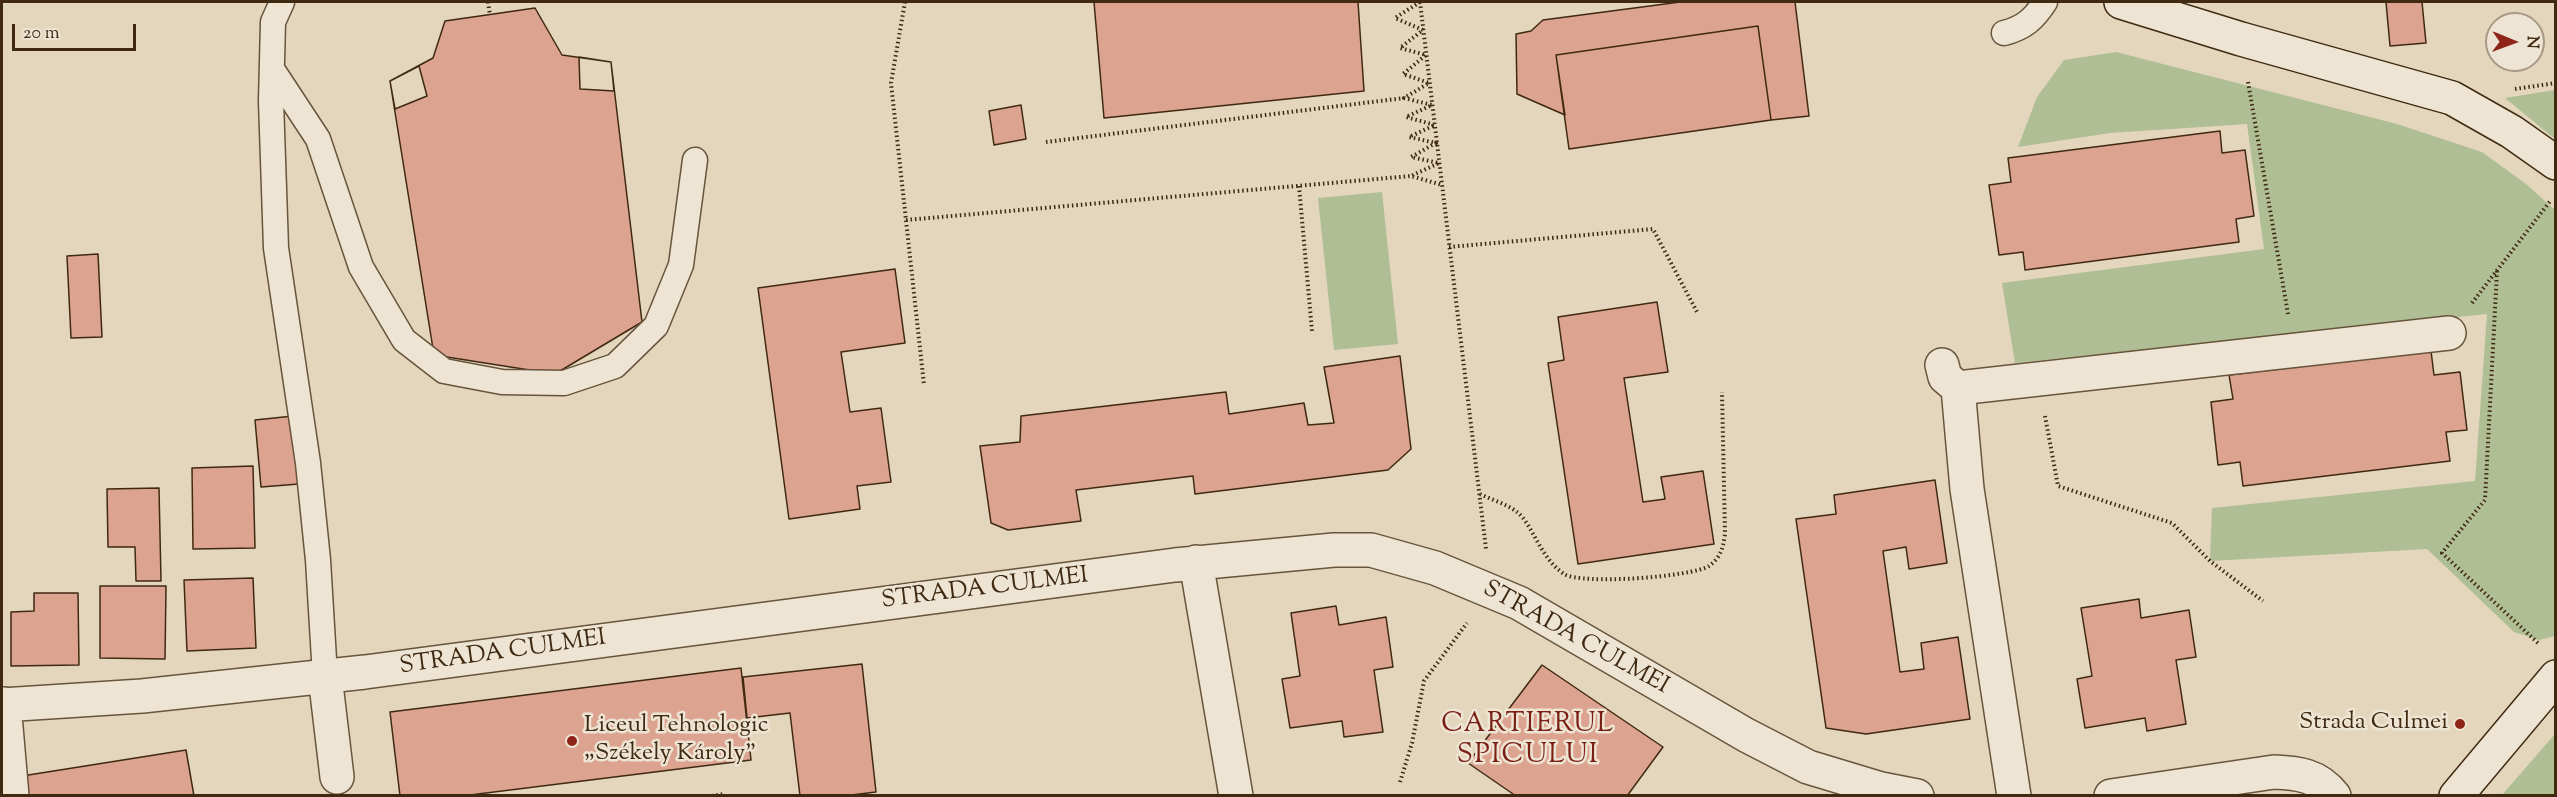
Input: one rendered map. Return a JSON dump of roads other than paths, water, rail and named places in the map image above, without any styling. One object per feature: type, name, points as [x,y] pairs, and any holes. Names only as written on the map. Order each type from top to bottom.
[{"type":"street","points":[[2121,2],[2241,39],[2452,98],[2512,132],[2556,163]]},
{"type":"street","points":[[2014,795],[1950,377],[2038,379],[2449,333]]},
{"type":"street","name":"STRADA CULMEI","points":[[3,704],[142,696],[325,676],[1196,562],[1334,550],[1371,550],[1435,568],[1519,603],[1746,735],[1808,767],[1881,789],[1917,795]]},
{"type":"street","points":[[1196,562],[1236,795]]},
{"type":"street","points":[[2456,795],[2551,664]]},
{"type":"street","points":[[325,676],[338,777]]},
{"type":"street","points":[[3,704],[12,795]]},
{"type":"street","points":[[2111,795],[2274,772],[2296,773],[2316,778],[2334,795]]},
{"type":"lane","points":[[282,2],[273,22],[276,248],[308,464],[318,560],[325,676]]},
{"type":"lane","points":[[2004,33],[2021,29],[2037,15],[2045,2]]},
{"type":"lane","points":[[272,69],[318,139],[362,267],[404,340],[444,371],[502,382],[564,383],[615,366],[656,326],[681,265],[695,160]]},
{"type":"place","name":"Strada Culmei","points":[[2460,724]]},
{"type":"place","name":"Liceul Tehnologic „Székely Károly”","points":[[572,741]]},
{"type":"district","name":"CARTIERUL SPICULUI","points":[[1528,742]]}]
